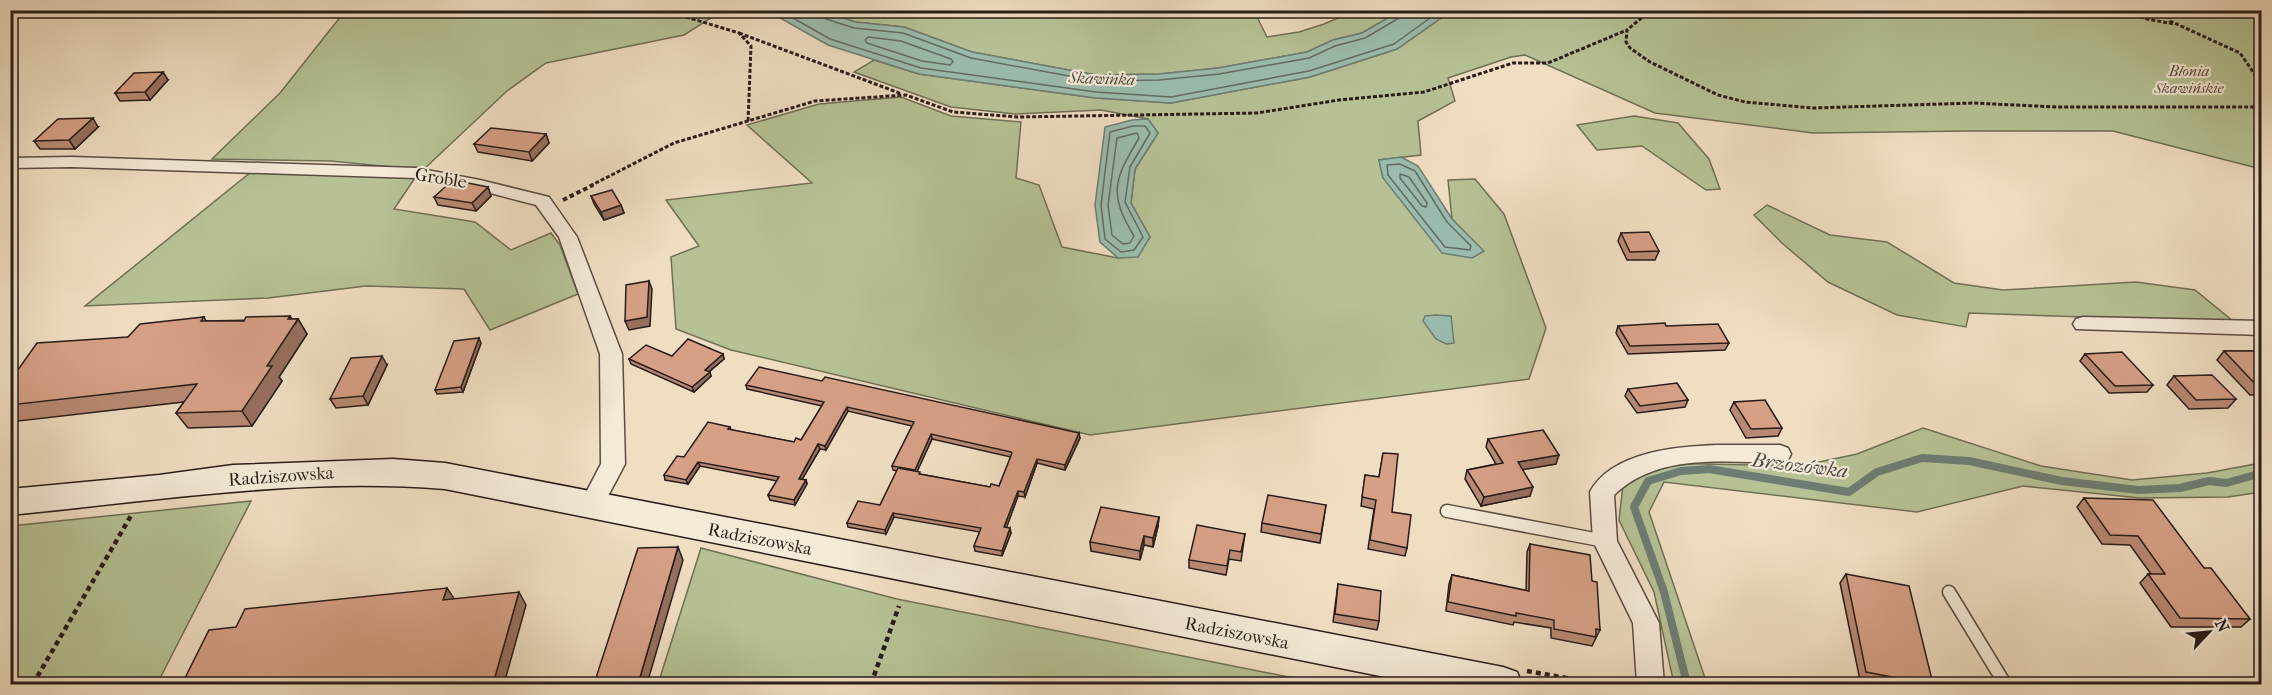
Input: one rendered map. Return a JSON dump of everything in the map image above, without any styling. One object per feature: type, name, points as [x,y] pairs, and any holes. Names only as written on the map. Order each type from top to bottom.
[{"type":"street","name":"Groble","points":[[10,163],[72,162],[416,173],[480,185],[543,201],[568,237],[611,354],[613,464],[591,506]]},
{"type":"street","points":[[2083,324],[2262,328]]},
{"type":"street","points":[[1650,684],[1646,623],[1605,541],[1602,492],[1623,475],[1654,461],[1687,456],[1780,454]]},
{"type":"street","name":"Radziszowska","points":[[10,502],[159,488],[233,478],[294,474],[393,472],[445,476],[1503,684]]},
{"type":"lane","points":[[1447,511],[1605,541]]},
{"type":"lane","points":[[1949,592],[2005,684]]},
{"type":"path","points":[[663,10],[739,33],[953,112],[1018,117],[1257,113],[1339,100],[1424,92],[1513,63],[1548,63],[1627,30],[1651,10]]},
{"type":"path","points":[[2123,10],[2146,19],[2175,24]]},
{"type":"path","points":[[2179,10],[2168,15],[2170,21],[2240,52],[2247,58],[2252,71],[2262,85]]},
{"type":"path","points":[[2257,10],[2255,24],[2262,35]]},
{"type":"path","points":[[1627,30],[1626,42],[1630,48],[1650,62],[1718,95],[1745,102],[1813,108],[1954,103],[2262,107]]},
{"type":"path","points":[[739,33],[751,46],[748,122]]},
{"type":"path","points":[[548,208],[674,143],[814,101],[906,95]]},
{"type":"path","points":[[33,684],[132,514]]},
{"type":"path","points":[[872,684],[899,606]]},
{"type":"green space","points":[[1126,10],[1128,15],[1161,18],[1159,11],[1254,11],[1267,37],[1299,32],[1354,11],[1400,11],[1362,33],[1333,40],[1307,52],[1219,68],[1159,74],[1096,75],[972,52],[904,27],[855,22],[823,11]]},
{"type":"green space","points":[[345,11],[722,11],[684,35],[546,63],[507,91],[423,170],[331,161],[212,159],[280,93]]},
{"type":"green space","name":"Błonia Skawińskie","points":[[1451,11],[2261,11],[2261,169],[2113,131],[1813,133],[1655,113],[1525,55],[1511,57],[1448,78],[1455,101],[1418,121],[1421,155],[1379,160],[1383,178],[1483,251],[1452,219],[1448,180],[1475,179],[1504,214],[1546,328],[1529,379],[1090,435],[731,350],[676,329],[671,257],[699,246],[666,200],[812,183],[747,125],[819,104],[901,97],[951,116],[1021,122],[1016,178],[1039,185],[1062,247],[1118,258],[1138,256],[1150,237],[1131,203],[1135,169],[1158,133],[1148,119],[1101,110],[1015,114],[951,107],[854,72],[874,60],[919,74],[1096,98],[1171,103],[1310,77],[1397,49]]},
{"type":"green space","points":[[1634,116],[1678,123],[1709,159],[1720,189],[1706,190],[1642,146],[1597,150],[1577,125]]},
{"type":"green space","points":[[251,172],[415,178],[394,209],[475,222],[511,250],[551,233],[560,245],[578,294],[490,330],[464,289],[366,286],[268,298],[85,306]]},
{"type":"green space","points":[[1767,205],[1830,235],[1887,242],[1954,283],[2003,290],[2136,282],[2195,290],[2234,322],[1969,313],[1966,327],[1897,315],[1828,282],[1783,244],[1754,215]]},
{"type":"green space","points":[[1923,428],[2041,466],[2132,480],[2207,473],[2261,463],[2261,492],[2228,497],[2140,498],[2023,486],[1917,512],[1664,482],[1649,512],[1707,684],[1674,684],[1654,592],[1619,520],[1623,485],[1654,463],[1800,466],[1857,454]]},
{"type":"green space","points":[[251,501],[157,684],[11,684],[11,526]]},
{"type":"green space","points":[[701,548],[897,599],[1324,684],[658,684]]},
{"type":"water","name":"Skawinka","points":[[751,11],[823,11],[855,22],[904,27],[972,52],[1096,75],[1159,74],[1218,68],[1307,52],[1333,40],[1362,33],[1400,11],[1451,11],[1397,49],[1310,77],[1171,103],[1096,98],[919,74],[828,45],[775,15],[765,18]]},
{"type":"water","points":[[1148,119],[1158,133],[1135,169],[1131,203],[1150,237],[1138,257],[1118,258],[1100,242],[1095,205],[1105,127],[1132,120]]},
{"type":"water","points":[[1401,157],[1418,166],[1452,219],[1484,251],[1472,258],[1442,253],[1383,178],[1379,160]]},
{"type":"water","points":[[1425,316],[1451,316],[1454,343],[1446,344],[1436,339],[1423,321]]},
{"type":"building","points":[[163,72],[145,92],[115,93],[134,73]]},
{"type":"building","points":[[93,118],[69,140],[34,141],[58,119]]},
{"type":"building","points":[[491,128],[546,134],[529,152],[474,144]]},
{"type":"building","points":[[453,180],[488,187],[472,203],[434,197]]},
{"type":"building","points":[[612,190],[621,205],[601,212],[591,196]]},
{"type":"building","points":[[1649,232],[1659,251],[1630,252],[1621,233]]},
{"type":"building","points":[[649,281],[647,317],[625,321],[626,285]]},
{"type":"building","points":[[290,316],[288,319],[298,319],[267,366],[272,366],[242,411],[176,413],[197,384],[10,405],[10,381],[37,343],[128,337],[140,324],[204,317],[201,321],[244,321],[246,317]]},
{"type":"building","points":[[1665,323],[1666,326],[1718,324],[1729,343],[1630,346],[1618,326]]},
{"type":"building","points":[[479,338],[461,387],[435,390],[454,341]]},
{"type":"building","points":[[688,339],[723,354],[705,370],[710,372],[692,387],[629,359],[646,345],[672,356]]},
{"type":"building","points":[[2224,351],[2262,351],[2262,387],[2258,387]]},
{"type":"building","points":[[2122,352],[2153,385],[2115,386],[2085,354]]},
{"type":"building","points":[[382,356],[363,396],[330,399],[351,358]]},
{"type":"building","points":[[759,367],[822,381],[825,377],[1079,433],[1065,465],[1037,459],[1024,492],[1018,491],[1004,527],[1010,528],[1002,551],[974,546],[981,528],[893,513],[885,530],[847,523],[858,501],[880,505],[898,468],[990,487],[991,484],[999,486],[1011,452],[931,434],[915,470],[892,466],[914,422],[847,407],[825,446],[818,444],[799,479],[806,480],[794,500],[768,495],[779,477],[698,462],[686,480],[664,475],[677,456],[684,457],[708,422],[730,427],[728,429],[794,442],[796,438],[801,440],[824,402],[746,385]]},
{"type":"building","points":[[2212,375],[2236,399],[2196,400],[2174,376]]},
{"type":"building","points":[[1677,383],[1688,400],[1640,406],[1628,389]]},
{"type":"building","points":[[1765,400],[1782,428],[1751,429],[1734,402]]},
{"type":"building","points":[[1543,430],[1559,455],[1518,462],[1533,487],[1484,497],[1467,470],[1503,463],[1488,439]]},
{"type":"building","points":[[1383,453],[1398,454],[1392,512],[1411,515],[1407,548],[1370,540],[1376,500],[1362,497],[1365,475],[1379,477]]},
{"type":"building","points":[[1268,495],[1326,505],[1321,534],[1262,523]]},
{"type":"building","points":[[2084,498],[2153,500],[2204,568],[2211,568],[2250,619],[2180,618],[2148,574],[2165,574],[2138,536],[2110,535]]},
{"type":"building","points":[[1101,507],[1159,517],[1153,538],[1144,536],[1140,551],[1090,542]]},
{"type":"building","points":[[1197,525],[1245,534],[1241,552],[1230,550],[1227,566],[1189,560]]},
{"type":"building","points":[[1530,544],[1590,555],[1592,581],[1597,582],[1600,630],[1596,629],[1596,637],[1554,629],[1554,620],[1516,613],[1516,616],[1448,602],[1452,575],[1529,591]]},
{"type":"building","points":[[678,547],[638,684],[594,684],[638,548]]},
{"type":"building","points":[[1846,574],[1909,586],[1933,684],[1866,672]]},
{"type":"building","points":[[1338,584],[1381,591],[1379,621],[1335,614]]},
{"type":"building","points":[[447,588],[443,600],[519,592],[493,684],[182,684],[209,630],[236,627],[245,609]]},
{"type":"waterway","name":"Brzozówka","points":[[1687,684],[1664,592],[1634,507],[1648,481],[1681,471],[1709,469],[1849,492],[1877,472],[1922,458],[1969,461],[2062,481],[2138,490],[2180,488],[2209,481],[2226,483],[2262,473]]}]
